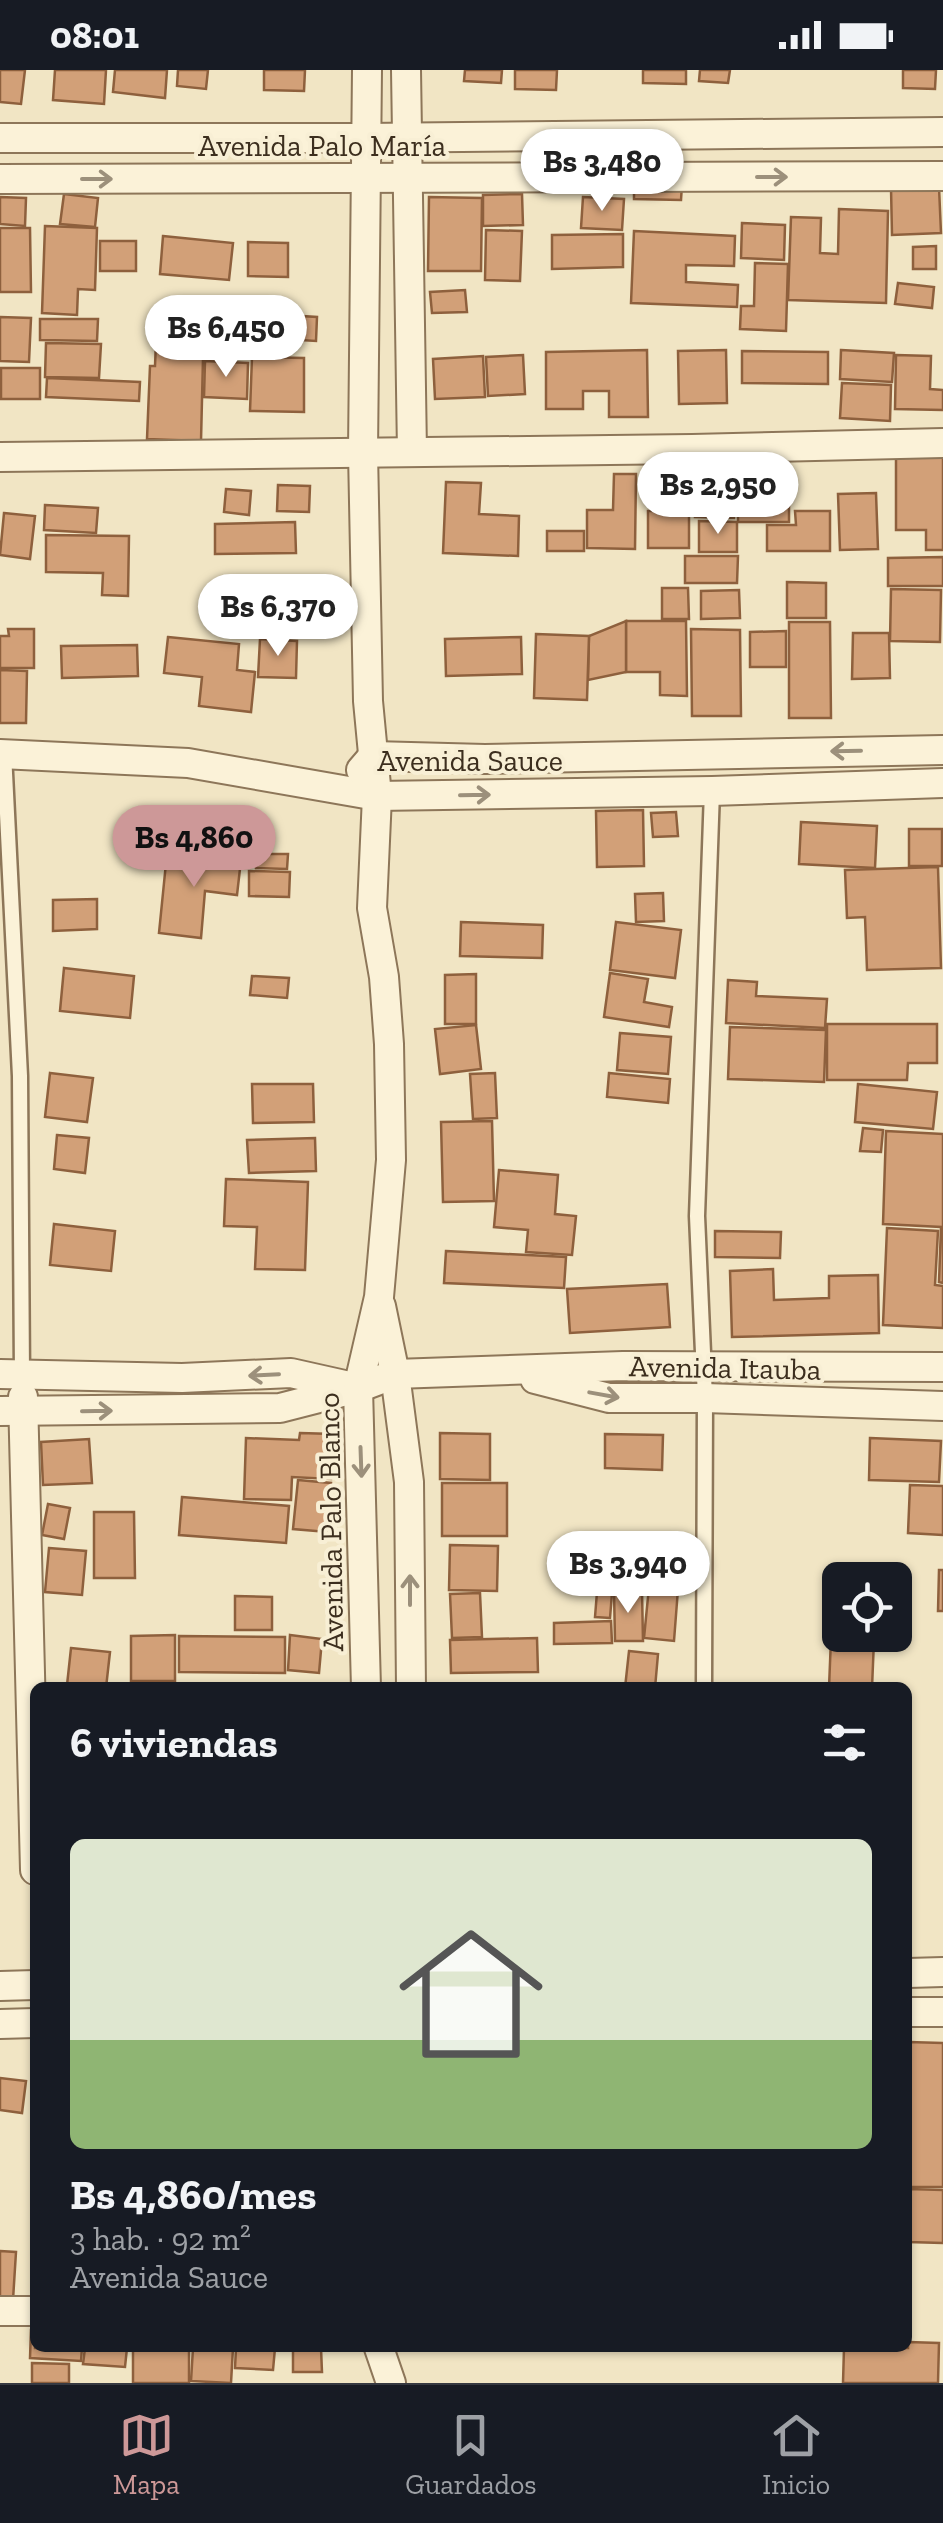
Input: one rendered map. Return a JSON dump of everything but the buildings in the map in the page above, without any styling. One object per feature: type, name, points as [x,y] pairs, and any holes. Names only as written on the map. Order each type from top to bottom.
[{"type":"street","name":"Avenida Palo Blanco","points":[[366,1682],[358,1388],[378,1296],[390,1160],[389,1044],[384,977],[372,908],[378,796],[368,700],[363,452],[367,70]]},
{"type":"street","points":[[406,70],[412,452]]},
{"type":"street","name":"Avenida Palo María","points":[[0,138],[943,132]]},
{"type":"street","name":"Avenida Palo María","points":[[0,180],[943,176]]},
{"type":"street","points":[[0,457],[943,442]]},
{"type":"street","points":[[342,790],[374,756],[485,758],[943,750]]},
{"type":"street","name":"Avenida Sauce","points":[[2,753],[188,763],[378,796],[943,783]]},
{"type":"street","name":"Avenida Palo Blanco","points":[[378,1296],[395,1374],[410,1482],[410,1682]]},
{"type":"street","name":"Avenida Itauba","points":[[12,1412],[280,1408],[395,1374],[703,1366],[943,1367]]},
{"type":"street","name":"Avenida Itauba","points":[[509,1372],[609,1398],[943,1406]]},
{"type":"street","points":[[30,1770],[11,1375],[182,1378],[291,1373],[358,1388]]},
{"type":"street","points":[[912,1973],[943,1972]]},
{"type":"street","points":[[0,1986],[30,1985]]},
{"type":"street","points":[[912,2012],[943,2012]]},
{"type":"street","points":[[0,2024],[30,2023]]},
{"type":"street","points":[[0,2311],[30,2311]]},
{"type":"street","points":[[380,2352],[391,2383]]},
{"type":"lane","points":[[2,753],[20,1076],[11,1375]]},
{"type":"lane","points":[[704,1682],[704,1398],[697,1216],[712,791]]}]
